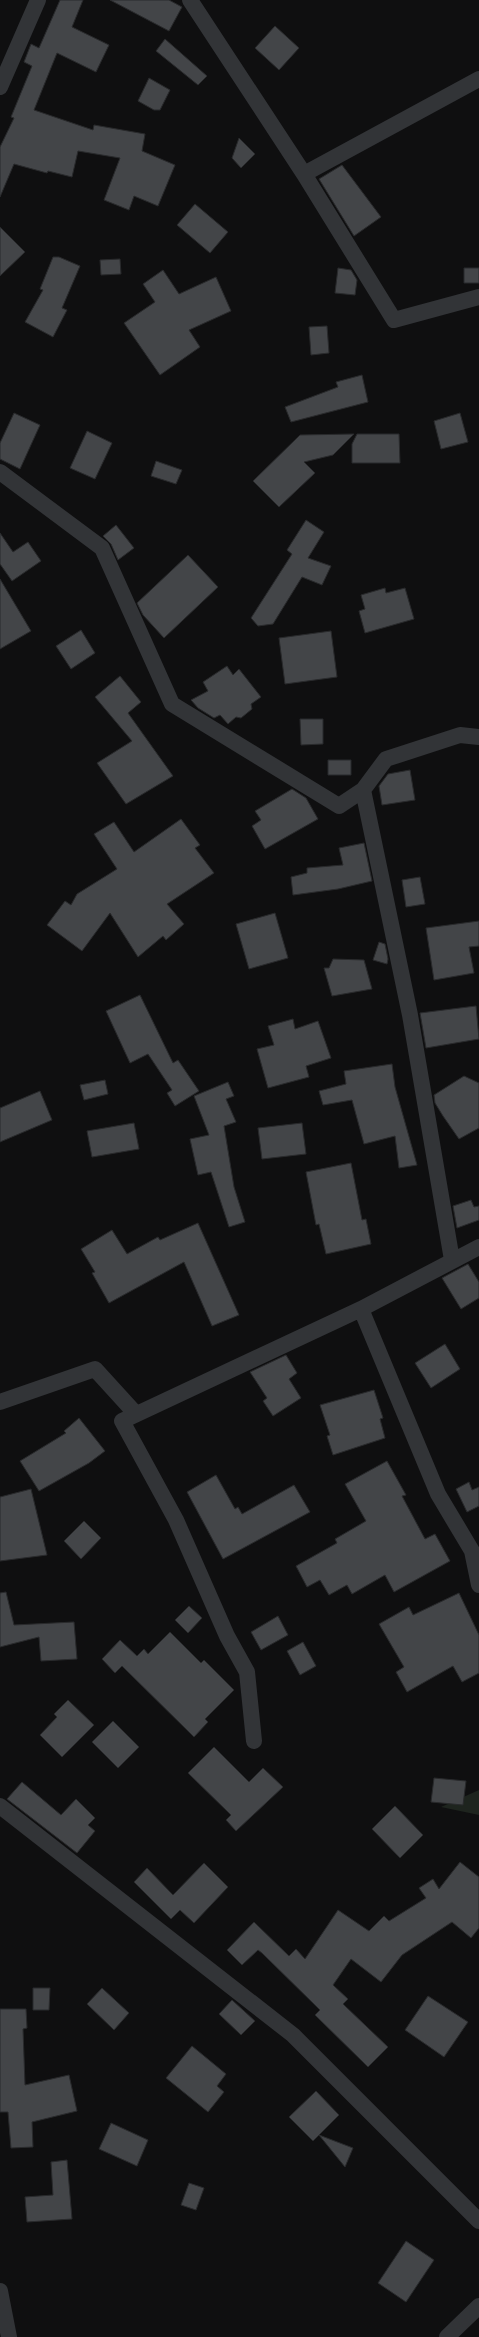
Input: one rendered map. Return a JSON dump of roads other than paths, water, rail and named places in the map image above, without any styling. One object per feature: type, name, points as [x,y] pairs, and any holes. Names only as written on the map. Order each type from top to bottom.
[{"type":"street","points":[[0,87],[38,0]]},
{"type":"street","points":[[190,0],[304,174],[394,320],[479,297]]},
{"type":"street","points":[[304,174],[479,79]]},
{"type":"street","points":[[0,472],[102,548],[172,704],[339,806],[363,790],[386,759],[460,735],[479,737]]},
{"type":"street","points":[[363,790],[410,1015],[452,1260]]},
{"type":"street","points":[[254,1741],[247,1672],[227,1636],[176,1520],[122,1422],[362,1309],[479,1247]]},
{"type":"street","points":[[362,1309],[438,1494],[472,1551],[479,1585]]},
{"type":"street","points":[[0,1402],[95,1369],[136,1414]]},
{"type":"street","points":[[0,1806],[293,2035],[479,2221]]},
{"type":"street","points":[[0,2291],[9,2337]]},
{"type":"street","points":[[447,2337],[479,2306]]}]
